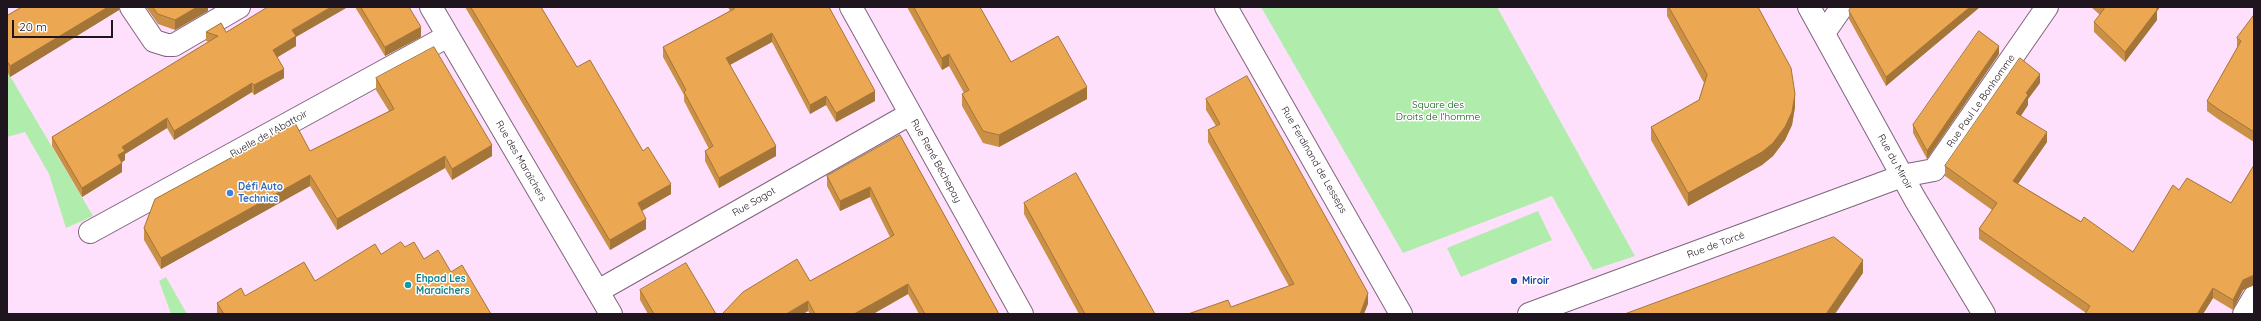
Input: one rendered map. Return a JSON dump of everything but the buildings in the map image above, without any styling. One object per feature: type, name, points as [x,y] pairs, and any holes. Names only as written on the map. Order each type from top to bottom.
[{"type":"street","points":[[131,7],[154,41],[167,45],[174,45],[239,7]]},
{"type":"street","name":"Rue des Maraîchers","points":[[431,7],[611,314]]},
{"type":"street","name":"Rue René Béchepay","points":[[851,7],[1022,314]]},
{"type":"street","name":"Rue Ferdinand de Lesseps","points":[[1226,7],[1401,314]]},
{"type":"street","name":"Rue du Miroir","points":[[1809,7],[1902,176],[1984,314]]},
{"type":"street","points":[[1824,33],[1842,7]]},
{"type":"street","name":"Rue Paul Le Bonhomme","points":[[1902,176],[1934,170],[2047,7]]},
{"type":"street","name":"Ruelle de l'Abattoir","points":[[90,232],[448,36]]},
{"type":"street","name":"Rue Sagot","points":[[598,291],[910,114]]},
{"type":"street","name":"Rue de Torcé","points":[[1529,314],[1902,176]]},
{"type":"street","points":[[2244,314],[2254,297]]},
{"type":"green space","name":"Square des Droits de l'homme","points":[[1261,7],[1497,7],[1635,256],[1593,270],[1552,196],[1403,253]]},
{"type":"green space","points":[[7,71],[93,216],[66,228],[49,174],[25,132],[7,137]]},
{"type":"green space","points":[[1538,211],[1552,240],[1461,277],[1447,248]]},
{"type":"green space","points":[[166,277],[187,314],[171,314],[159,281]]},
{"type":"place","name":"Défi Auto Technics","points":[[230,193]]},
{"type":"place","name":"Miroir","points":[[1514,281]]},
{"type":"place","name":"Ehpad Les Maraîchers","points":[[408,285]]}]
